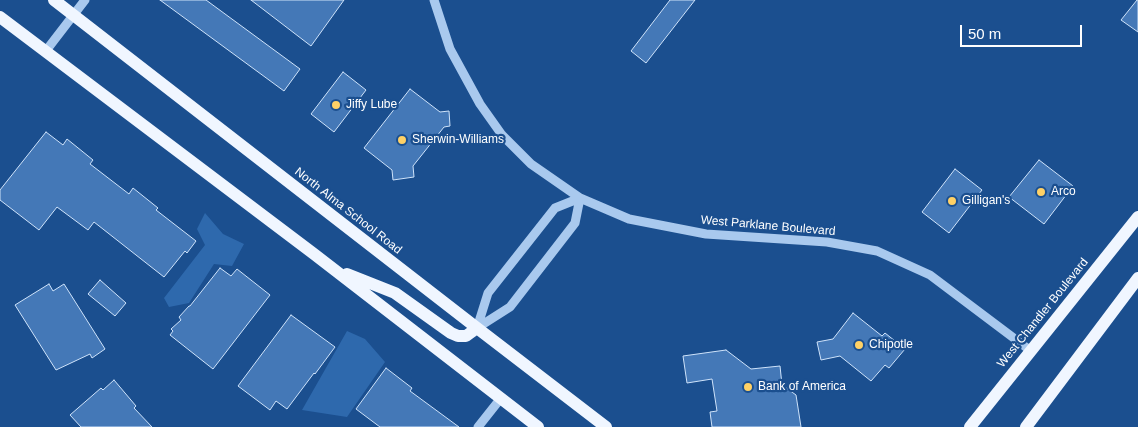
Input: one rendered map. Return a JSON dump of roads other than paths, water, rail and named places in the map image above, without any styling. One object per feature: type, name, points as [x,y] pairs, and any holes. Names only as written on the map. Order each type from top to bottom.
[{"type":"main road","name":"North Alma School Road","points":[[54,0],[606,427]]},
{"type":"main road","points":[[0,17],[538,427]]},
{"type":"main road","name":"West Chandler Boulevard","points":[[970,427],[1138,217]]},
{"type":"main road","points":[[333,269],[395,292],[451,333],[458,336],[466,336],[477,328]]},
{"type":"main road","points":[[1026,427],[1138,278]]},
{"type":"street","points":[[45,52],[85,0]]},
{"type":"street","name":"West Parklane Boulevard","points":[[434,0],[450,49],[480,104],[502,135],[530,164],[580,198],[629,218],[706,234],[828,242],[877,251],[930,275],[1031,351]]},
{"type":"street","points":[[477,328],[510,308],[575,223],[580,198]]},
{"type":"street","points":[[477,328],[488,293],[555,208],[580,198]]},
{"type":"street","points":[[478,427],[501,398]]},
{"type":"place","name":"Jiffy Lube","points":[[336,105]]},
{"type":"place","name":"Sherwin-Williams","points":[[402,140]]},
{"type":"place","name":"Arco","points":[[1041,192]]},
{"type":"place","name":"Gilligan's","points":[[952,201]]},
{"type":"place","name":"Chipotle","points":[[859,345]]},
{"type":"place","name":"Bank of America","points":[[748,387]]}]
